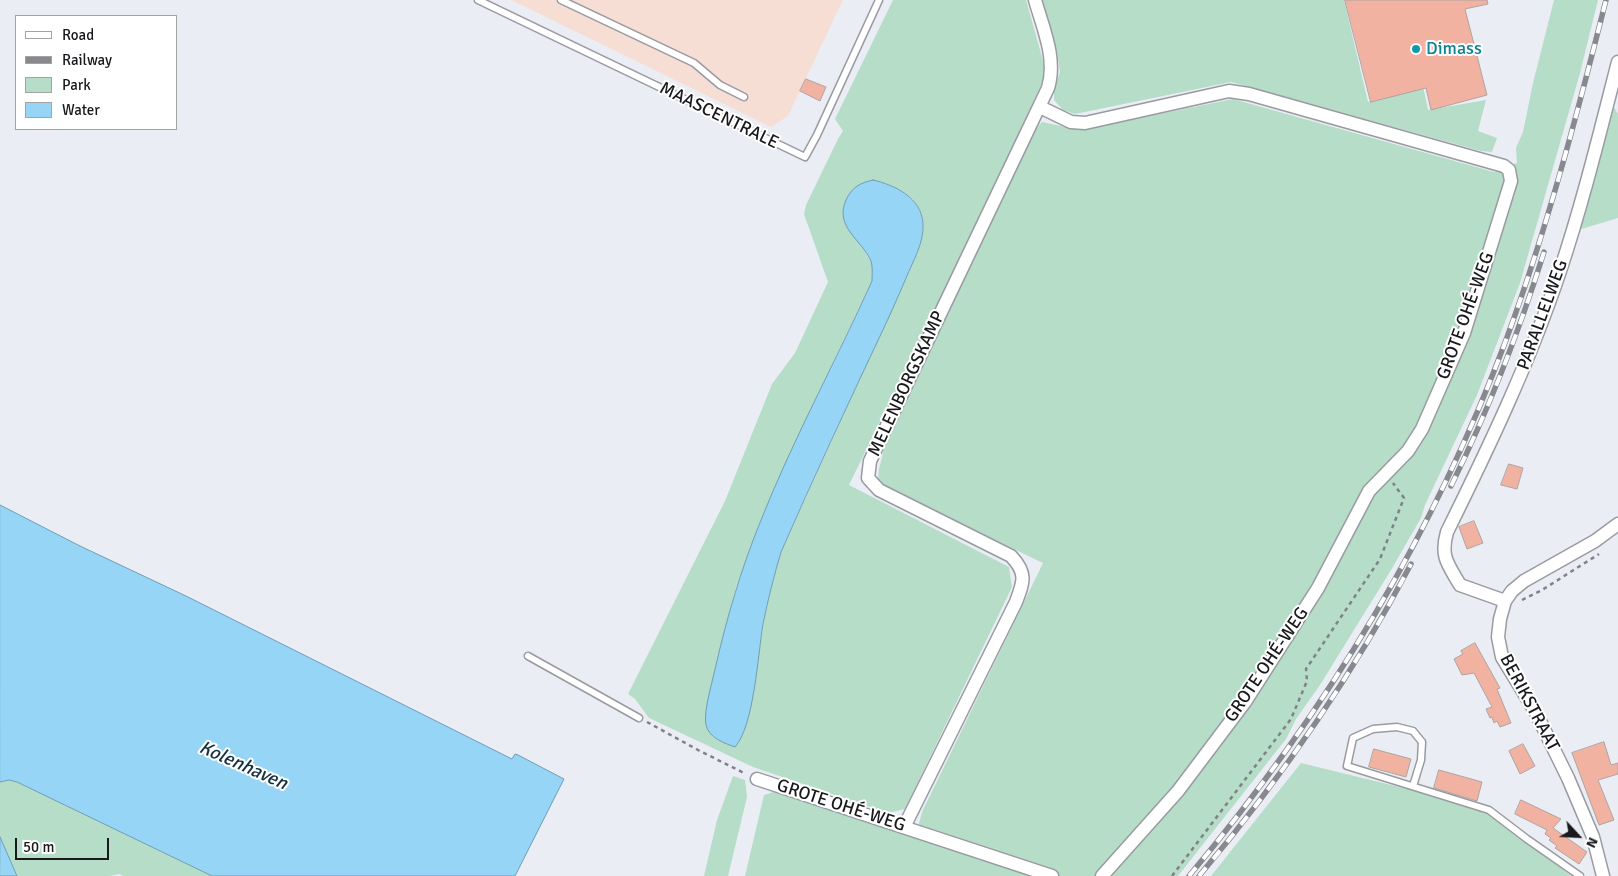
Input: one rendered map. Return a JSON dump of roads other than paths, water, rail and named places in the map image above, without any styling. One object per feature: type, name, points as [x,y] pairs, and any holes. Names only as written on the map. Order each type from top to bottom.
[{"type":"street","name":"MELENBORGSKAMP","points":[[904,827],[1024,583],[1021,567],[1011,556],[879,490],[868,478],[870,461],[1040,107],[1052,75],[1049,51],[1035,0]]},
{"type":"street","name":"PARALLELWEG","points":[[1504,607],[1460,584],[1446,558],[1443,548],[1447,532],[1527,361],[1560,270],[1618,62]]},
{"type":"street","name":"GROTE OHÉ-WEG","points":[[1040,107],[1071,122],[1085,123],[1228,90],[1249,94],[1504,166],[1509,170],[1511,182],[1464,333],[1422,429],[1408,451],[1369,492],[1318,588],[1245,702],[1178,791],[1102,876]]},
{"type":"street","points":[[1504,607],[1512,591],[1524,581],[1595,541],[1618,524]]},
{"type":"street","name":"BERIKSTRAAT","points":[[1504,607],[1498,637],[1502,657],[1535,711],[1568,778],[1593,837],[1603,876]]},
{"type":"street","name":"GROTE OHÉ-WEG","points":[[757,779],[1052,876]]},
{"type":"lane","name":"MAASCENTRALE","points":[[478,0],[805,157],[879,0]]},
{"type":"lane","points":[[561,0],[694,63],[720,85],[744,97]]},
{"type":"lane","points":[[528,656],[639,718]]},
{"type":"lane","points":[[1413,786],[1421,760],[1422,742],[1413,731],[1397,727],[1373,729],[1353,738],[1346,766],[1489,810],[1580,876]]},
{"type":"water","points":[[873,180],[898,189],[913,200],[921,215],[923,224],[922,238],[918,252],[894,306],[781,552],[763,624],[751,707],[747,723],[735,747],[714,737],[708,730],[705,719],[720,647],[740,576],[752,542],[800,433],[872,281],[871,261],[846,226],[843,210],[848,196],[854,189],[860,184]]},
{"type":"water","name":"Kolenhaven","points":[[0,505],[512,759],[515,754],[518,755],[564,779],[515,876],[212,876],[17,782],[9,780],[0,782]]},
{"type":"water","points":[[0,837],[17,876],[0,876]]},
{"type":"railway","points":[[1189,876],[1285,752],[1329,688],[1409,554],[1445,484],[1477,413],[1506,340],[1535,256],[1584,86],[1606,0]]},
{"type":"railway","points":[[1451,486],[1478,429],[1502,371],[1544,252]]},
{"type":"railway","points":[[1199,876],[1229,840],[1314,726],[1365,646],[1411,564]]},
{"type":"place","name":"Dimass","points":[[1416,49]]}]
